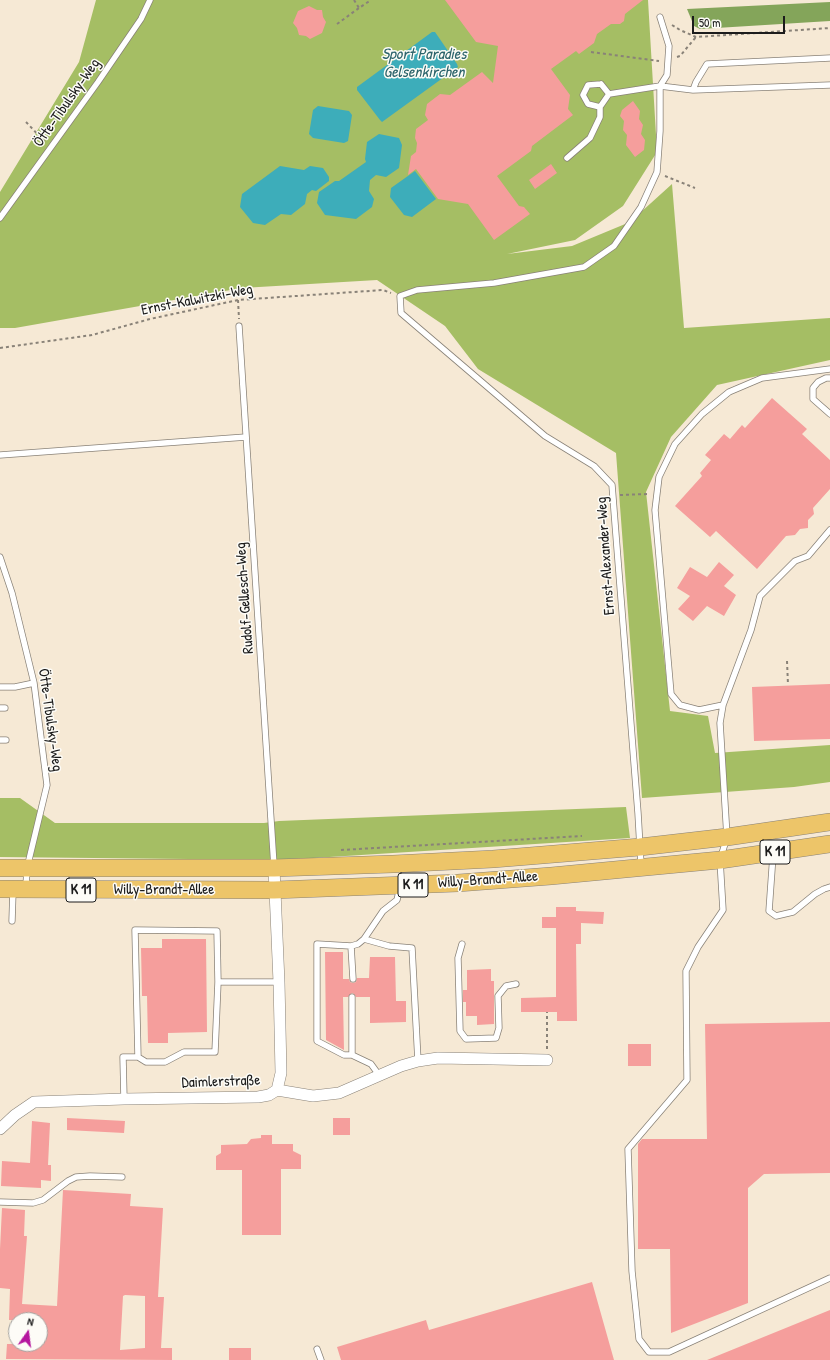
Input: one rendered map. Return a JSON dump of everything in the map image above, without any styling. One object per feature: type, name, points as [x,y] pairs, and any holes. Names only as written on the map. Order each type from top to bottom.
[{"type":"main road","name":"Willy-Brandt-Allee","points":[[0,868],[274,868],[485,859],[640,847],[728,837],[830,822]]},
{"type":"main road","name":"Willy-Brandt-Allee","points":[[13,889],[274,890],[458,883],[720,860],[830,844]]},
{"type":"street","name":"Daimlerstraße","points":[[0,1129],[15,1115],[34,1102],[258,1097],[269,1095],[277,1090],[281,1073],[274,868]]},
{"type":"street","points":[[277,1090],[313,1096],[339,1093],[379,1075],[418,1061],[438,1058],[547,1060]]},
{"type":"lane","name":"Ötte-Tibulsky-Weg","points":[[0,218],[111,63],[141,19],[150,0]]},
{"type":"lane","points":[[400,296],[417,290],[494,283],[584,267],[614,246],[641,207],[657,172],[660,131],[660,86],[667,75],[669,46],[660,17]]},
{"type":"lane","points":[[693,90],[707,64],[830,58]]},
{"type":"lane","points":[[600,107],[588,104],[583,95],[588,85],[601,84],[609,94]]},
{"type":"lane","points":[[567,158],[590,138],[600,117],[600,107],[609,94],[660,86],[693,90],[830,85]]},
{"type":"lane","name":"Ernst-Alexander-Weg","points":[[400,296],[402,313],[545,436],[594,466],[612,485],[641,867]]},
{"type":"lane","name":"Rudolf-Gellesch-Weg","points":[[239,326],[274,868]]},
{"type":"lane","points":[[723,705],[699,710],[680,705],[671,694],[655,510],[659,477],[675,444],[702,414],[729,392],[762,378],[830,369]]},
{"type":"lane","points":[[830,378],[826,378],[818,382],[813,388],[814,399],[830,414]]},
{"type":"lane","points":[[0,455],[246,437]]},
{"type":"lane","points":[[830,530],[808,556],[794,561],[760,596],[751,630],[723,705],[720,723],[728,837],[720,860],[723,910],[698,947],[686,971],[687,1080],[628,1149],[632,1271],[639,1339],[649,1352],[668,1352],[830,1278]]},
{"type":"lane","name":"Ötte-Tibulsky-Weg","points":[[0,557],[12,592],[34,683],[47,785],[27,868],[13,889],[12,921]]},
{"type":"lane","points":[[0,687],[34,683]]},
{"type":"lane","points":[[774,852],[769,911],[776,916],[793,912],[815,894],[824,889],[830,888]]},
{"type":"lane","points":[[379,1075],[371,1064],[352,1054],[344,1055],[317,1041],[316,944],[351,946],[358,944],[364,939],[383,911],[397,900],[400,885]]},
{"type":"lane","points":[[124,1099],[123,1057],[138,1057],[146,1062],[165,1062],[184,1052],[215,1052],[218,982],[217,930],[135,930],[138,1057]]},
{"type":"lane","points":[[364,939],[389,946],[412,948],[418,1061]]},
{"type":"lane","points":[[462,944],[458,958],[460,1031],[466,1039],[496,1038],[498,1028],[498,996],[506,986],[516,984]]},
{"type":"lane","points":[[351,946],[352,978]]},
{"type":"lane","points":[[218,982],[279,982]]},
{"type":"lane","points":[[352,997],[352,1054]]},
{"type":"lane","points":[[0,1202],[33,1203],[43,1200],[68,1181],[76,1177],[122,1177]]},
{"type":"lane","points":[[318,1349],[321,1360]]},
{"type":"path","points":[[354,0],[359,8]]},
{"type":"path","points":[[337,24],[371,0]]},
{"type":"path","points":[[660,17],[680,30],[696,37],[830,28]]},
{"type":"path","points":[[591,52],[655,62],[680,56],[696,37]]},
{"type":"path","points":[[26,122],[43,140]]},
{"type":"path","points":[[657,172],[696,188]]},
{"type":"path","name":"Ernst-Kalwitzki-Weg","points":[[0,348],[92,335],[238,300],[383,290],[400,296]]},
{"type":"path","points":[[238,300],[239,326]]},
{"type":"path","points":[[613,496],[657,494]]},
{"type":"path","points":[[787,661],[788,685]]},
{"type":"path","points":[[337,850],[583,836]]},
{"type":"path","points":[[547,1012],[547,1060]]},
{"type":"green space","points":[[96,0],[648,0],[657,152],[623,206],[575,240],[507,254],[572,246],[630,222],[672,184],[684,328],[830,318],[830,360],[717,385],[671,437],[646,492],[670,711],[708,716],[715,753],[830,745],[830,782],[794,787],[642,798],[616,453],[478,369],[445,326],[377,280],[242,288],[15,328],[0,328],[0,192],[79,62]]},
{"type":"green space","points":[[830,2],[830,21],[700,29],[694,26],[687,9]]},
{"type":"green space","points":[[0,798],[20,798],[55,823],[264,823],[279,821],[626,807],[630,838],[282,860],[0,857]]},
{"type":"water","name":"Sport Paradies Gelsenkirchen","points":[[432,32],[435,32],[458,67],[382,122],[357,90],[357,87]]},
{"type":"water","points":[[318,106],[349,111],[352,115],[348,141],[344,143],[313,138],[309,134],[313,110]]},
{"type":"water","points":[[379,134],[399,138],[402,145],[399,168],[386,177],[376,175],[370,180],[369,191],[374,199],[372,207],[356,219],[325,215],[317,203],[319,192],[335,181],[339,181],[366,162],[367,142]]},
{"type":"water","points":[[280,166],[304,170],[310,166],[323,168],[329,177],[329,181],[316,191],[312,190],[307,194],[305,204],[291,215],[281,214],[265,225],[253,223],[240,207],[242,194]]},
{"type":"water","points":[[415,171],[436,199],[412,217],[404,215],[390,197],[391,188]]},
{"type":"building","points":[[445,0],[643,0],[625,14],[624,21],[620,24],[611,24],[597,34],[594,43],[579,54],[576,51],[551,69],[570,95],[568,109],[573,115],[532,146],[531,151],[497,176],[519,206],[524,207],[530,214],[494,240],[468,204],[438,199],[416,169],[408,175],[411,156],[416,152],[416,129],[428,120],[425,115],[427,104],[440,94],[450,95],[482,72],[493,83],[498,46],[476,42]]},
{"type":"building","points":[[309,6],[317,10],[322,10],[323,17],[326,22],[322,33],[310,39],[306,36],[299,35],[297,28],[293,23],[298,11]]},
{"type":"building","points":[[633,101],[640,111],[639,119],[643,125],[641,134],[645,140],[644,150],[635,157],[626,145],[627,135],[623,130],[624,121],[620,116],[622,110]]},
{"type":"building","points":[[551,164],[557,173],[535,189],[529,180]]},
{"type":"building","points":[[772,398],[807,429],[802,434],[830,460],[830,489],[813,508],[814,514],[808,520],[808,528],[800,529],[795,535],[786,536],[757,569],[716,531],[710,537],[675,506],[702,476],[700,473],[711,460],[705,455],[724,434],[730,439],[742,425],[745,428]]},
{"type":"building","points":[[719,562],[734,575],[724,586],[736,595],[724,616],[707,606],[693,621],[678,609],[690,596],[677,588],[690,567],[707,577]]},
{"type":"building","points":[[830,684],[830,739],[754,741],[752,687]]},
{"type":"building","points":[[556,907],[576,907],[576,911],[604,912],[603,924],[581,923],[581,944],[576,944],[577,1021],[557,1021],[557,1012],[521,1012],[521,998],[556,997],[556,928],[542,928],[542,917],[556,917]]},
{"type":"building","points":[[162,939],[206,939],[207,1032],[168,1033],[168,1043],[148,1043],[147,996],[142,996],[141,948],[162,948]]},
{"type":"building","points":[[325,952],[343,952],[343,979],[349,979],[350,982],[353,983],[356,982],[357,978],[369,978],[370,957],[395,957],[396,1001],[406,1001],[406,1022],[370,1023],[370,997],[356,997],[352,993],[348,997],[343,997],[344,1050],[326,1040]]},
{"type":"building","points":[[491,969],[491,981],[494,981],[494,1024],[477,1025],[477,1016],[466,1016],[466,1002],[463,1002],[463,990],[467,990],[467,970]]},
{"type":"building","points":[[830,1022],[830,1173],[764,1174],[748,1188],[748,1303],[671,1333],[670,1249],[638,1249],[638,1144],[642,1139],[707,1139],[705,1024]]},
{"type":"building","points":[[628,1044],[651,1044],[651,1066],[628,1066]]},
{"type":"building","points":[[67,1118],[125,1121],[124,1133],[67,1130]]},
{"type":"building","points":[[333,1118],[350,1118],[350,1135],[333,1135]]},
{"type":"building","points":[[32,1121],[50,1123],[48,1165],[51,1165],[51,1181],[41,1180],[41,1188],[1,1186],[2,1161],[30,1163]]},
{"type":"building","points":[[261,1135],[272,1135],[272,1144],[293,1144],[293,1151],[301,1155],[301,1169],[281,1169],[281,1235],[242,1235],[242,1170],[216,1170],[216,1156],[221,1153],[221,1145],[247,1144],[251,1139],[261,1138]]},
{"type":"building","points":[[63,1190],[131,1194],[130,1206],[163,1208],[158,1297],[164,1297],[161,1348],[172,1348],[172,1360],[6,1359],[7,1344],[8,1352],[48,1352],[48,1312],[9,1312],[10,1289],[0,1288],[2,1208],[25,1210],[24,1236],[27,1236],[22,1304],[57,1306]],"holes":[[[125,1295],[145,1296],[145,1348],[120,1350],[123,1296]]]},
{"type":"building","points":[[592,1282],[614,1360],[341,1360],[337,1347],[426,1320],[429,1330]]},
{"type":"building","points":[[830,1310],[830,1360],[707,1360]]},
{"type":"building","points":[[229,1348],[251,1348],[251,1360],[229,1360]]}]
